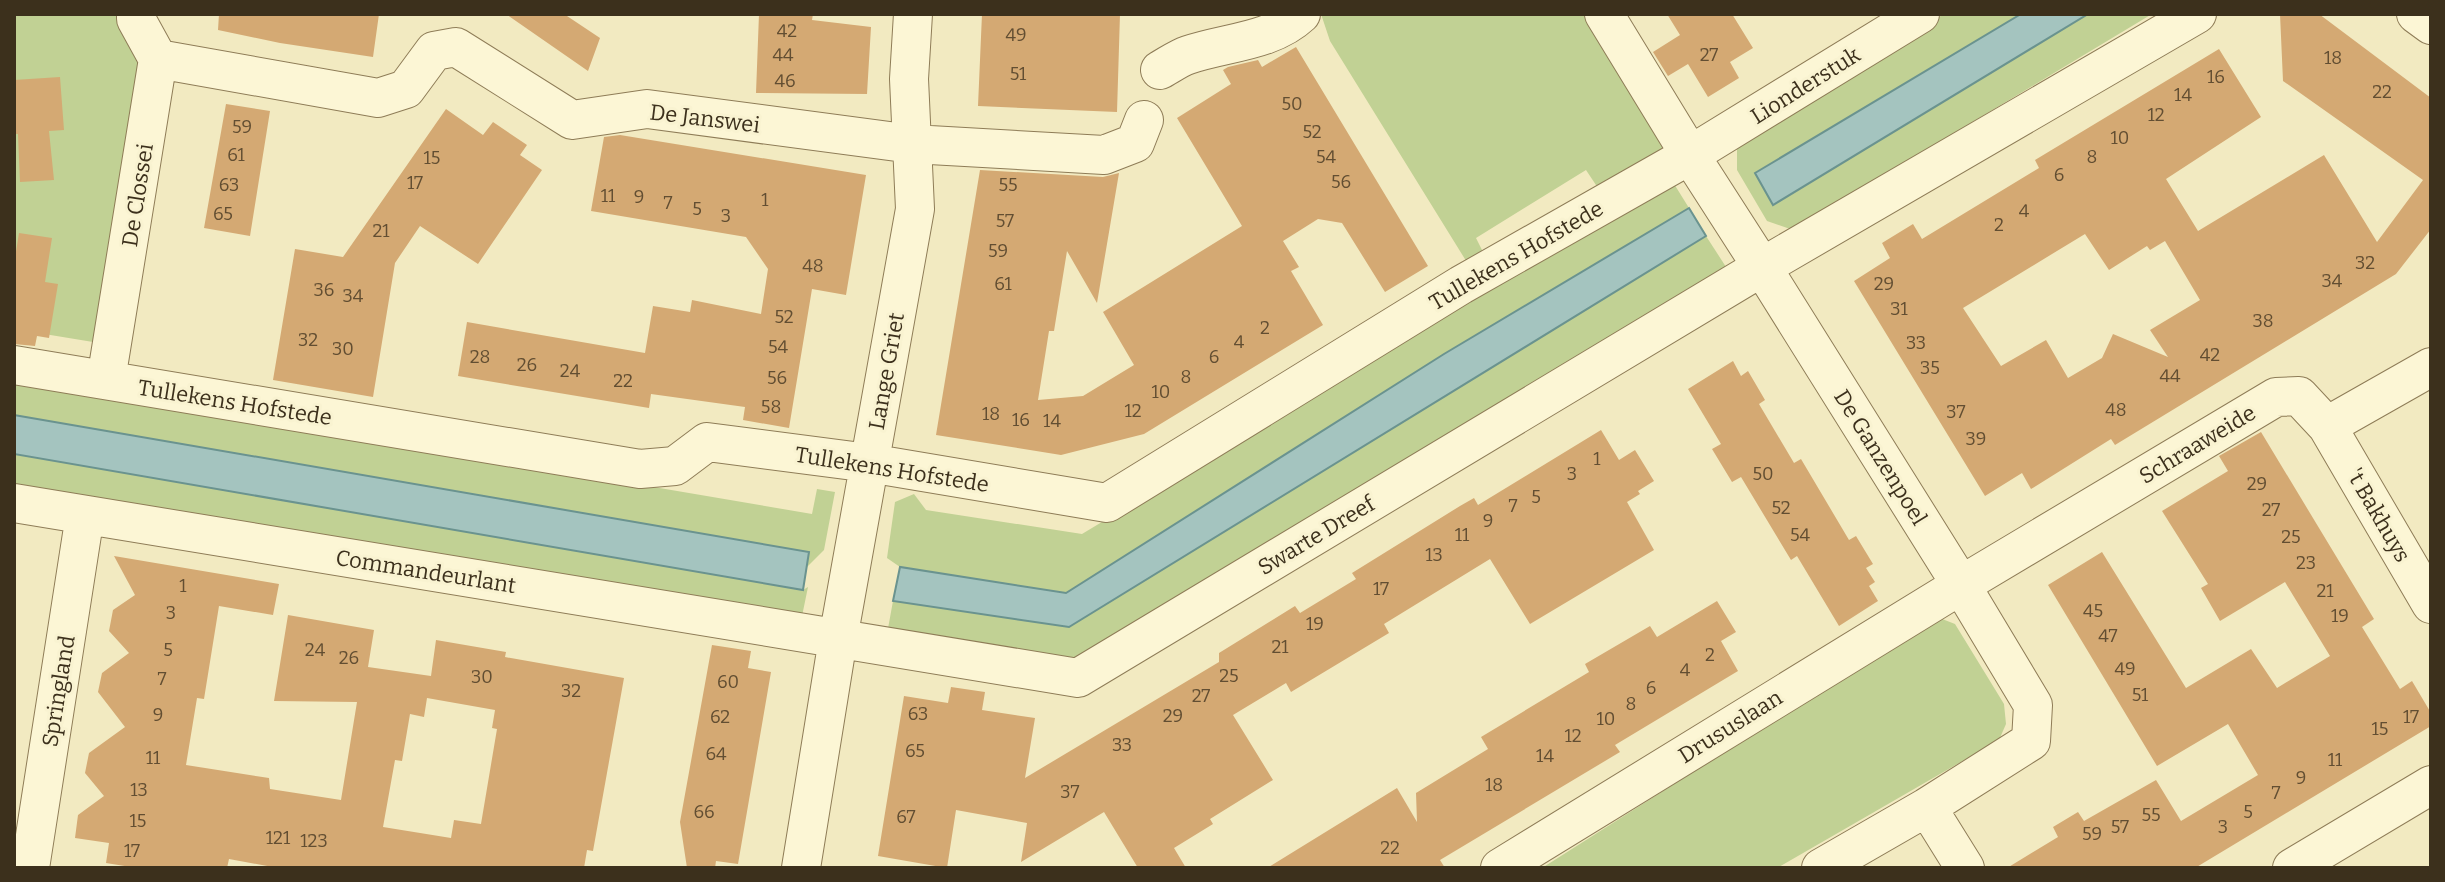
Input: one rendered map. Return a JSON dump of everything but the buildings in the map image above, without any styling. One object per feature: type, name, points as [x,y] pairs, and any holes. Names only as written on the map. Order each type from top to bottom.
[{"type":"street","points":[[136,14],[158,59]]},
{"type":"street","name":"Lange Griet","points":[[801,868],[838,639],[915,209],[909,79],[913,14]]},
{"type":"street","points":[[1160,70],[1186,56],[1254,39],[1291,24],[1301,14]]},
{"type":"street","name":"De Ganzenpoel","points":[[1604,14],[2033,705],[2031,741],[1927,807]]},
{"type":"street","name":"Lionderstuk","points":[[1690,155],[1920,14]]},
{"type":"street","points":[[1762,267],[2197,14]]},
{"type":"street","points":[[2416,14],[2431,25]]},
{"type":"street","name":"De Janswei","points":[[158,59],[378,98],[406,89],[434,51],[456,47],[572,120],[647,109],[912,144],[1104,155],[1135,143],[1144,120]]},
{"type":"street","name":"De Clossei","points":[[106,380],[158,59]]},
{"type":"street","name":"Tullekens Hofstede","points":[[14,365],[640,469],[675,466],[707,442],[869,463],[1107,503],[1461,285],[1690,155]]},
{"type":"street","name":"Swarte Dreef","points":[[838,639],[1078,678],[1762,267]]},
{"type":"street","points":[[2327,426],[2431,367]]},
{"type":"street","name":"Schraaweide","points":[[1961,585],[2276,397],[2299,396],[2327,426]]},
{"type":"street","name":"'t Bakhuys","points":[[2327,426],[2431,604]]},
{"type":"street","name":"Commandeurlant","points":[[14,503],[838,639]]},
{"type":"street","name":"Springland","points":[[30,868],[85,515]]},
{"type":"street","name":"Drususlaan","points":[[1500,868],[1961,585]]},
{"type":"street","points":[[2292,868],[2431,785]]},
{"type":"street","points":[[1821,868],[1927,807],[1965,868]]},
{"type":"green space","points":[[14,14],[122,14],[139,63],[93,342],[14,329]]},
{"type":"green space","points":[[1321,14],[1585,14],[1663,138],[1667,152],[1602,194],[1586,170],[1476,238],[1484,254],[1468,264],[1330,41]]},
{"type":"green space","points":[[1944,14],[2021,14],[1756,172],[1773,204],[2088,14],[2152,14],[1793,230],[1767,221],[1737,170],[1737,139]]},
{"type":"green space","points":[[1671,179],[1689,208],[1444,354],[1066,593],[900,567],[887,558],[895,502],[914,494],[926,510],[1082,534]]},
{"type":"green space","points":[[1706,236],[1728,270],[1083,662],[887,634],[893,601],[1069,627]]},
{"type":"green space","points":[[14,378],[812,514],[817,489],[835,492],[824,550],[807,567],[809,552],[14,415]]},
{"type":"green space","points":[[14,454],[803,590],[808,587],[801,621],[14,486]]},
{"type":"green space","points":[[1937,617],[1955,624],[2004,704],[2006,724],[1999,740],[1777,868],[1542,868]]},
{"type":"water","points":[[2021,14],[2088,14],[1773,205],[1755,173]]},
{"type":"water","points":[[1689,208],[1706,236],[1069,627],[893,601],[900,567],[1066,593],[1444,354]]},
{"type":"water","points":[[14,415],[809,552],[803,590],[14,454]]}]
